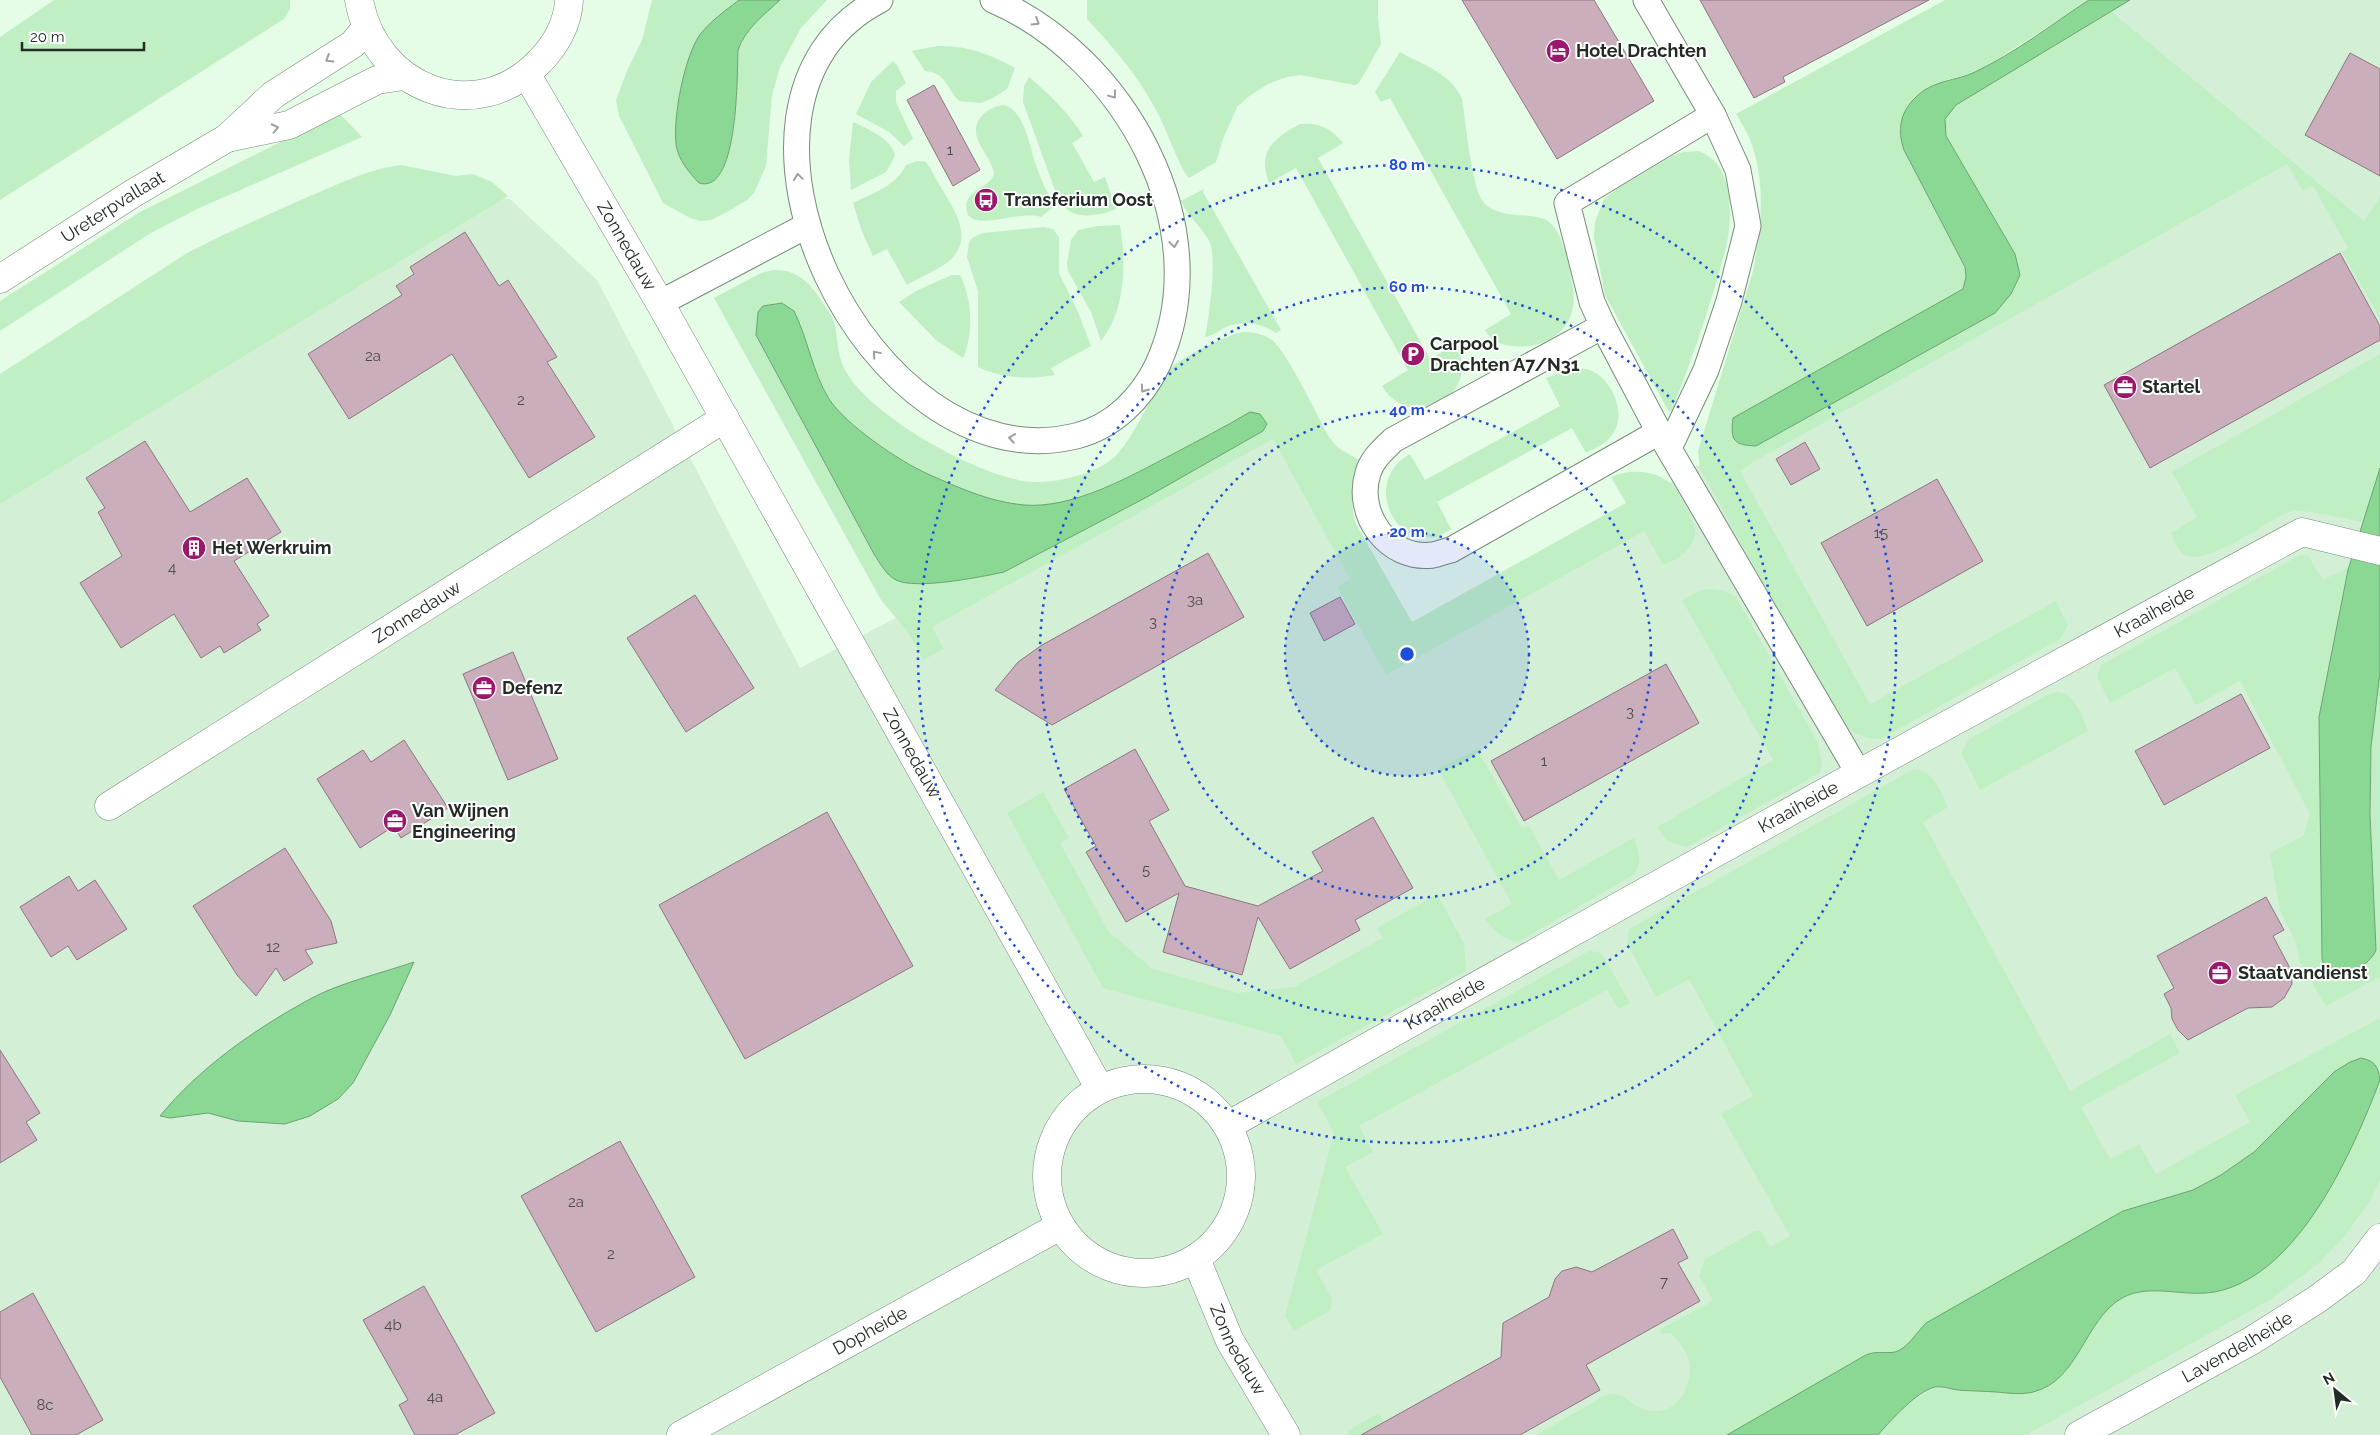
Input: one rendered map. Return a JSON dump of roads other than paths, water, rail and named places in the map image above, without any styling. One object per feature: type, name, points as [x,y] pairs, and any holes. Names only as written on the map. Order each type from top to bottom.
[{"type":"street","points":[[359,0],[366,28],[381,55],[404,76],[433,91],[466,96],[498,90],[528,75],[554,47],[568,12],[569,0]]},
{"type":"street","name":"Ureterpvallaat","points":[[0,279],[132,194],[227,138],[273,94],[354,44],[366,28]]},
{"type":"street","name":"Zonnedauw","points":[[528,75],[725,418],[1100,1089]]},
{"type":"street","name":"Ureterpvallaat","points":[[227,138],[289,125],[377,80],[404,76]]},
{"type":"street","name":"Zonnedauw","points":[[109,806],[725,418]]},
{"type":"street","name":"Kraaiheide","points":[[1228,1125],[1499,971],[1858,772],[2302,532],[2380,551]]},
{"type":"street","points":[[1152,1079],[1194,1092],[1228,1125],[1237,1144],[1243,1176],[1231,1223],[1196,1260],[1168,1272],[1134,1274],[1097,1262],[1082,1252],[1060,1226],[1051,1204],[1047,1172],[1058,1130],[1072,1110],[1100,1089],[1120,1082],[1152,1079]]},
{"type":"street","name":"Dopheide","points":[[681,1435],[1060,1226]]},
{"type":"street","name":"Lavendelheide","points":[[2079,1435],[2250,1341],[2316,1300],[2354,1272],[2380,1238]]},
{"type":"street","name":"Zonnedauw","points":[[1196,1260],[1230,1341],[1286,1435]]},
{"type":"lane","points":[[880,0],[855,14],[836,33],[820,56],[808,83],[800,114],[797,147],[799,179],[808,225],[826,276],[850,320],[864,340],[915,392],[964,422],[1003,436],[1042,441],[1061,439],[1078,436],[1103,425],[1126,409],[1144,389],[1166,346],[1176,293],[1176,259],[1171,224],[1153,165],[1137,132],[1094,70],[1067,45],[1040,24],[993,0]]},
{"type":"lane","points":[[1603,326],[1393,440],[1375,458],[1368,474],[1364,494],[1368,514],[1377,532],[1393,546],[1411,553],[1432,555],[1452,550],[1664,440],[1706,370],[1729,301],[1748,226],[1738,170],[1713,115],[1646,0]]},
{"type":"lane","points":[[1713,115],[1567,202],[1592,302],[1603,326],[1664,440],[1858,772]]},
{"type":"lane","points":[[660,303],[808,225]]},
{"type":"place","name":"Hotel Drachten","points":[[1558,51]]},
{"type":"place","name":"Transferium Oost","points":[[986,200]]},
{"type":"place","name":"Carpool Drachten A7/N31","points":[[1413,354]]},
{"type":"place","name":"Startel","points":[[2125,387]]},
{"type":"place","name":"Het Werkruim","points":[[194,548]]},
{"type":"place","name":"Defenz","points":[[484,688]]},
{"type":"place","name":"Van Wijnen Engineering","points":[[395,821]]},
{"type":"place","name":"Staatvandienst","points":[[2220,973]]}]
